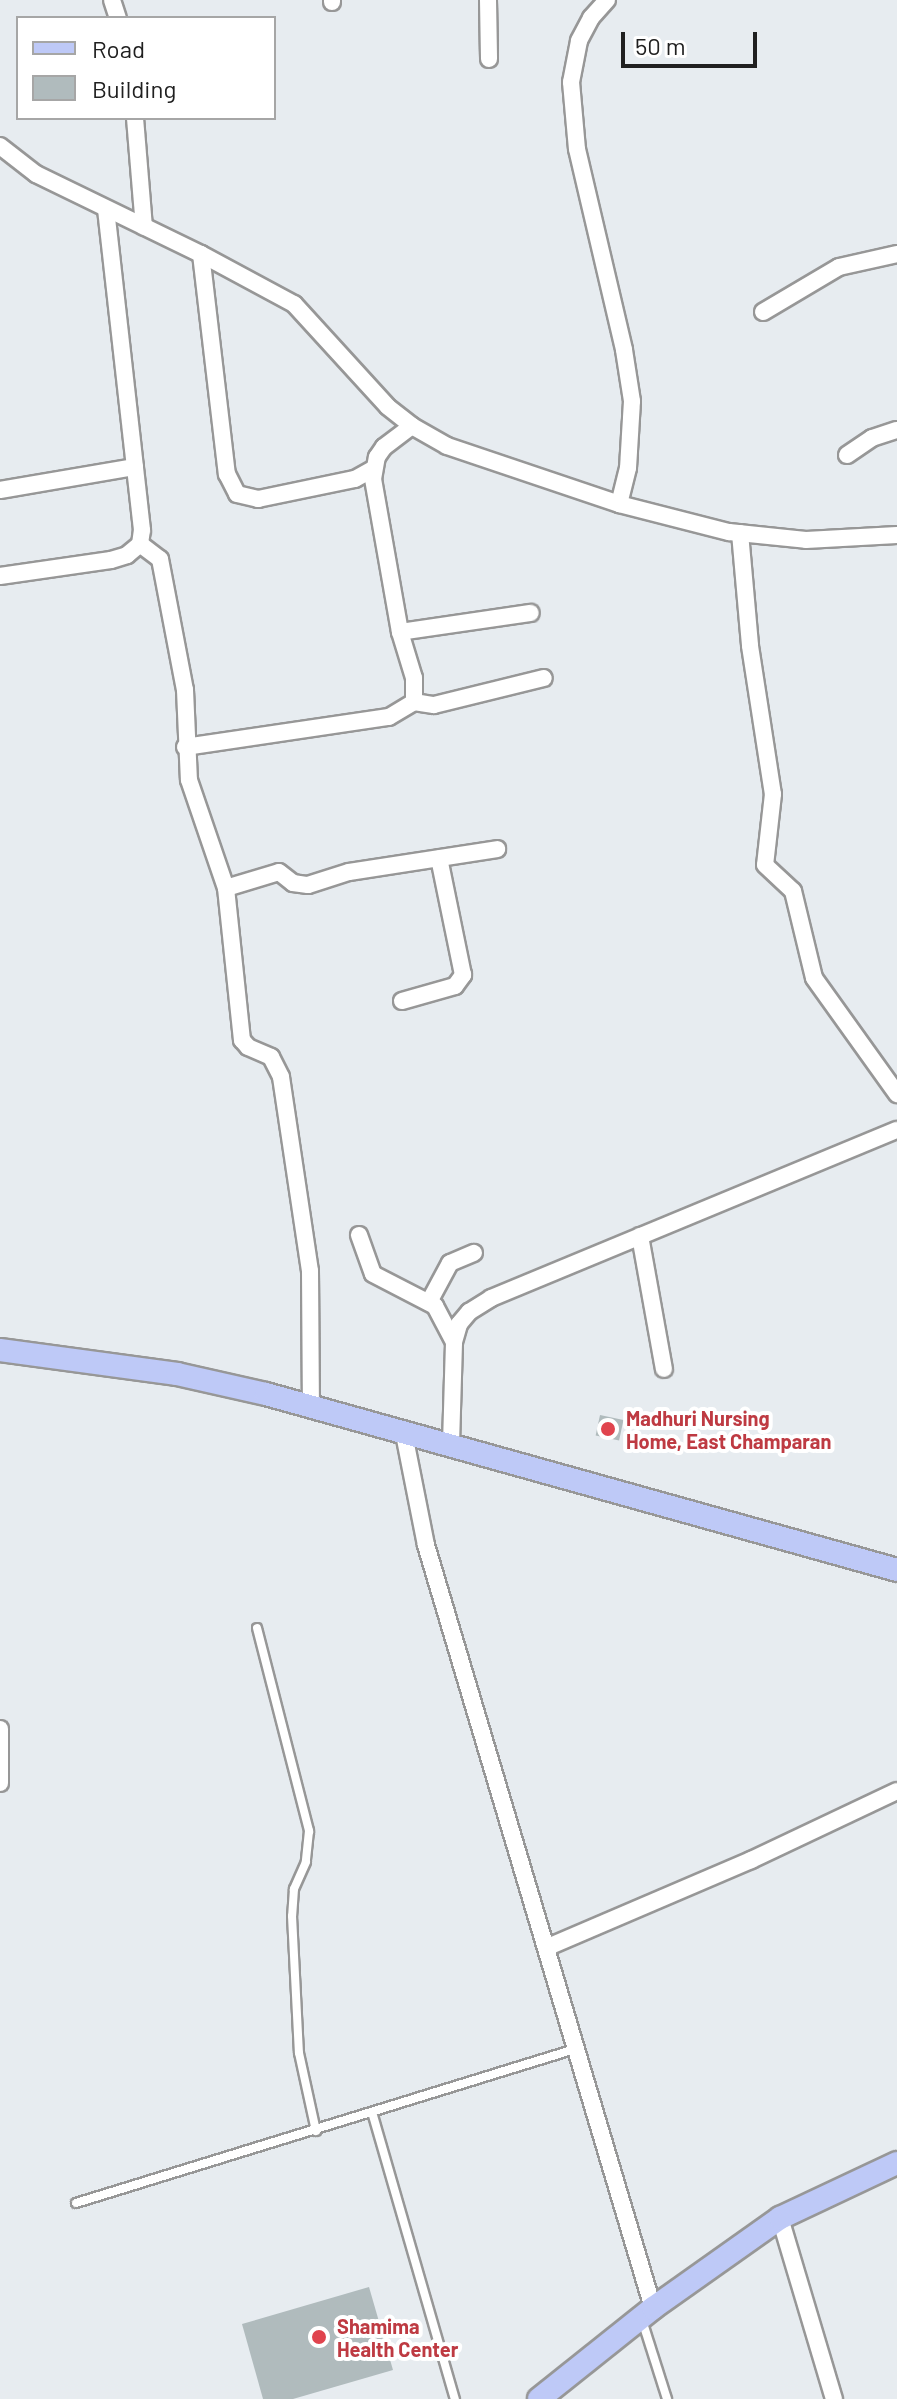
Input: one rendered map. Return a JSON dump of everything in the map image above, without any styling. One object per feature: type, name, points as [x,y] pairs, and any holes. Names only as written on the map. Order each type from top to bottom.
[{"type":"street","points":[[488,0],[489,59]]},
{"type":"street","points":[[607,0],[591,18],[579,41],[571,82],[580,163],[624,350],[632,401],[631,442],[619,504]]},
{"type":"street","points":[[135,120],[144,227]]},
{"type":"street","points":[[0,146],[36,174],[201,254],[294,304],[388,407],[412,426],[447,446],[619,504],[740,533],[806,540],[897,535]]},
{"type":"street","points":[[0,576],[111,560],[127,555],[140,544],[142,530],[106,210]]},
{"type":"street","points":[[201,254],[227,474],[237,494],[258,499],[355,479],[373,469],[384,447],[412,426]]},
{"type":"street","points":[[763,312],[839,267],[897,254]]},
{"type":"street","points":[[847,455],[872,438],[897,430]]},
{"type":"street","points":[[0,490],[135,467]]},
{"type":"street","points":[[373,469],[400,632],[414,678],[414,702]]},
{"type":"street","points":[[740,533],[750,646],[773,794],[765,865],[793,891],[814,978],[897,1094]]},
{"type":"street","points":[[140,544],[160,559],[185,690],[185,747],[193,796],[226,888],[242,1040],[271,1057],[281,1077],[310,1271],[311,1407]]},
{"type":"street","points":[[400,632],[531,613]]},
{"type":"street","points":[[185,747],[389,717],[414,702],[434,705],[544,678]]},
{"type":"street","points":[[226,888],[279,872],[293,883],[308,885],[349,872],[497,849]]},
{"type":"street","points":[[402,1001],[455,986],[463,975],[439,858]]},
{"type":"street","points":[[451,1444],[454,1342],[459,1324],[491,1298],[897,1130]]},
{"type":"street","points":[[359,1235],[373,1274],[429,1302],[443,1318],[454,1342]]},
{"type":"street","points":[[640,1236],[664,1369]]},
{"type":"street","points":[[429,1302],[450,1263],[474,1253]]},
{"type":"street","points":[[0,1350],[177,1374],[451,1444],[897,1570]]},
{"type":"street","points":[[404,1434],[426,1545],[548,1947],[647,2312]]},
{"type":"street","points":[[0,1729],[0,1783]]},
{"type":"street","points":[[548,1947],[751,1860],[897,1791]]},
{"type":"street","points":[[539,2399],[647,2312],[780,2218],[897,2163]]},
{"type":"street","points":[[780,2218],[834,2399]]},
{"type":"lane","points":[[257,1628],[309,1831],[306,1862],[294,1889],[292,1916],[299,2053],[316,2131]]},
{"type":"lane","points":[[76,2203],[576,2049]]},
{"type":"lane","points":[[372,2112],[455,2399]]},
{"type":"lane","points":[[647,2312],[667,2399]]},
{"type":"building","points":[[600,1415],[623,1420],[619,1441],[596,1436]]},
{"type":"building","points":[[369,2287],[393,2370],[293,2399],[263,2399],[242,2324]]},
{"type":"place","name":"Madhuri Nursing Home, East Champaran","points":[[608,1429]]},
{"type":"place","name":"Shamima Health Center","points":[[319,2337]]}]
